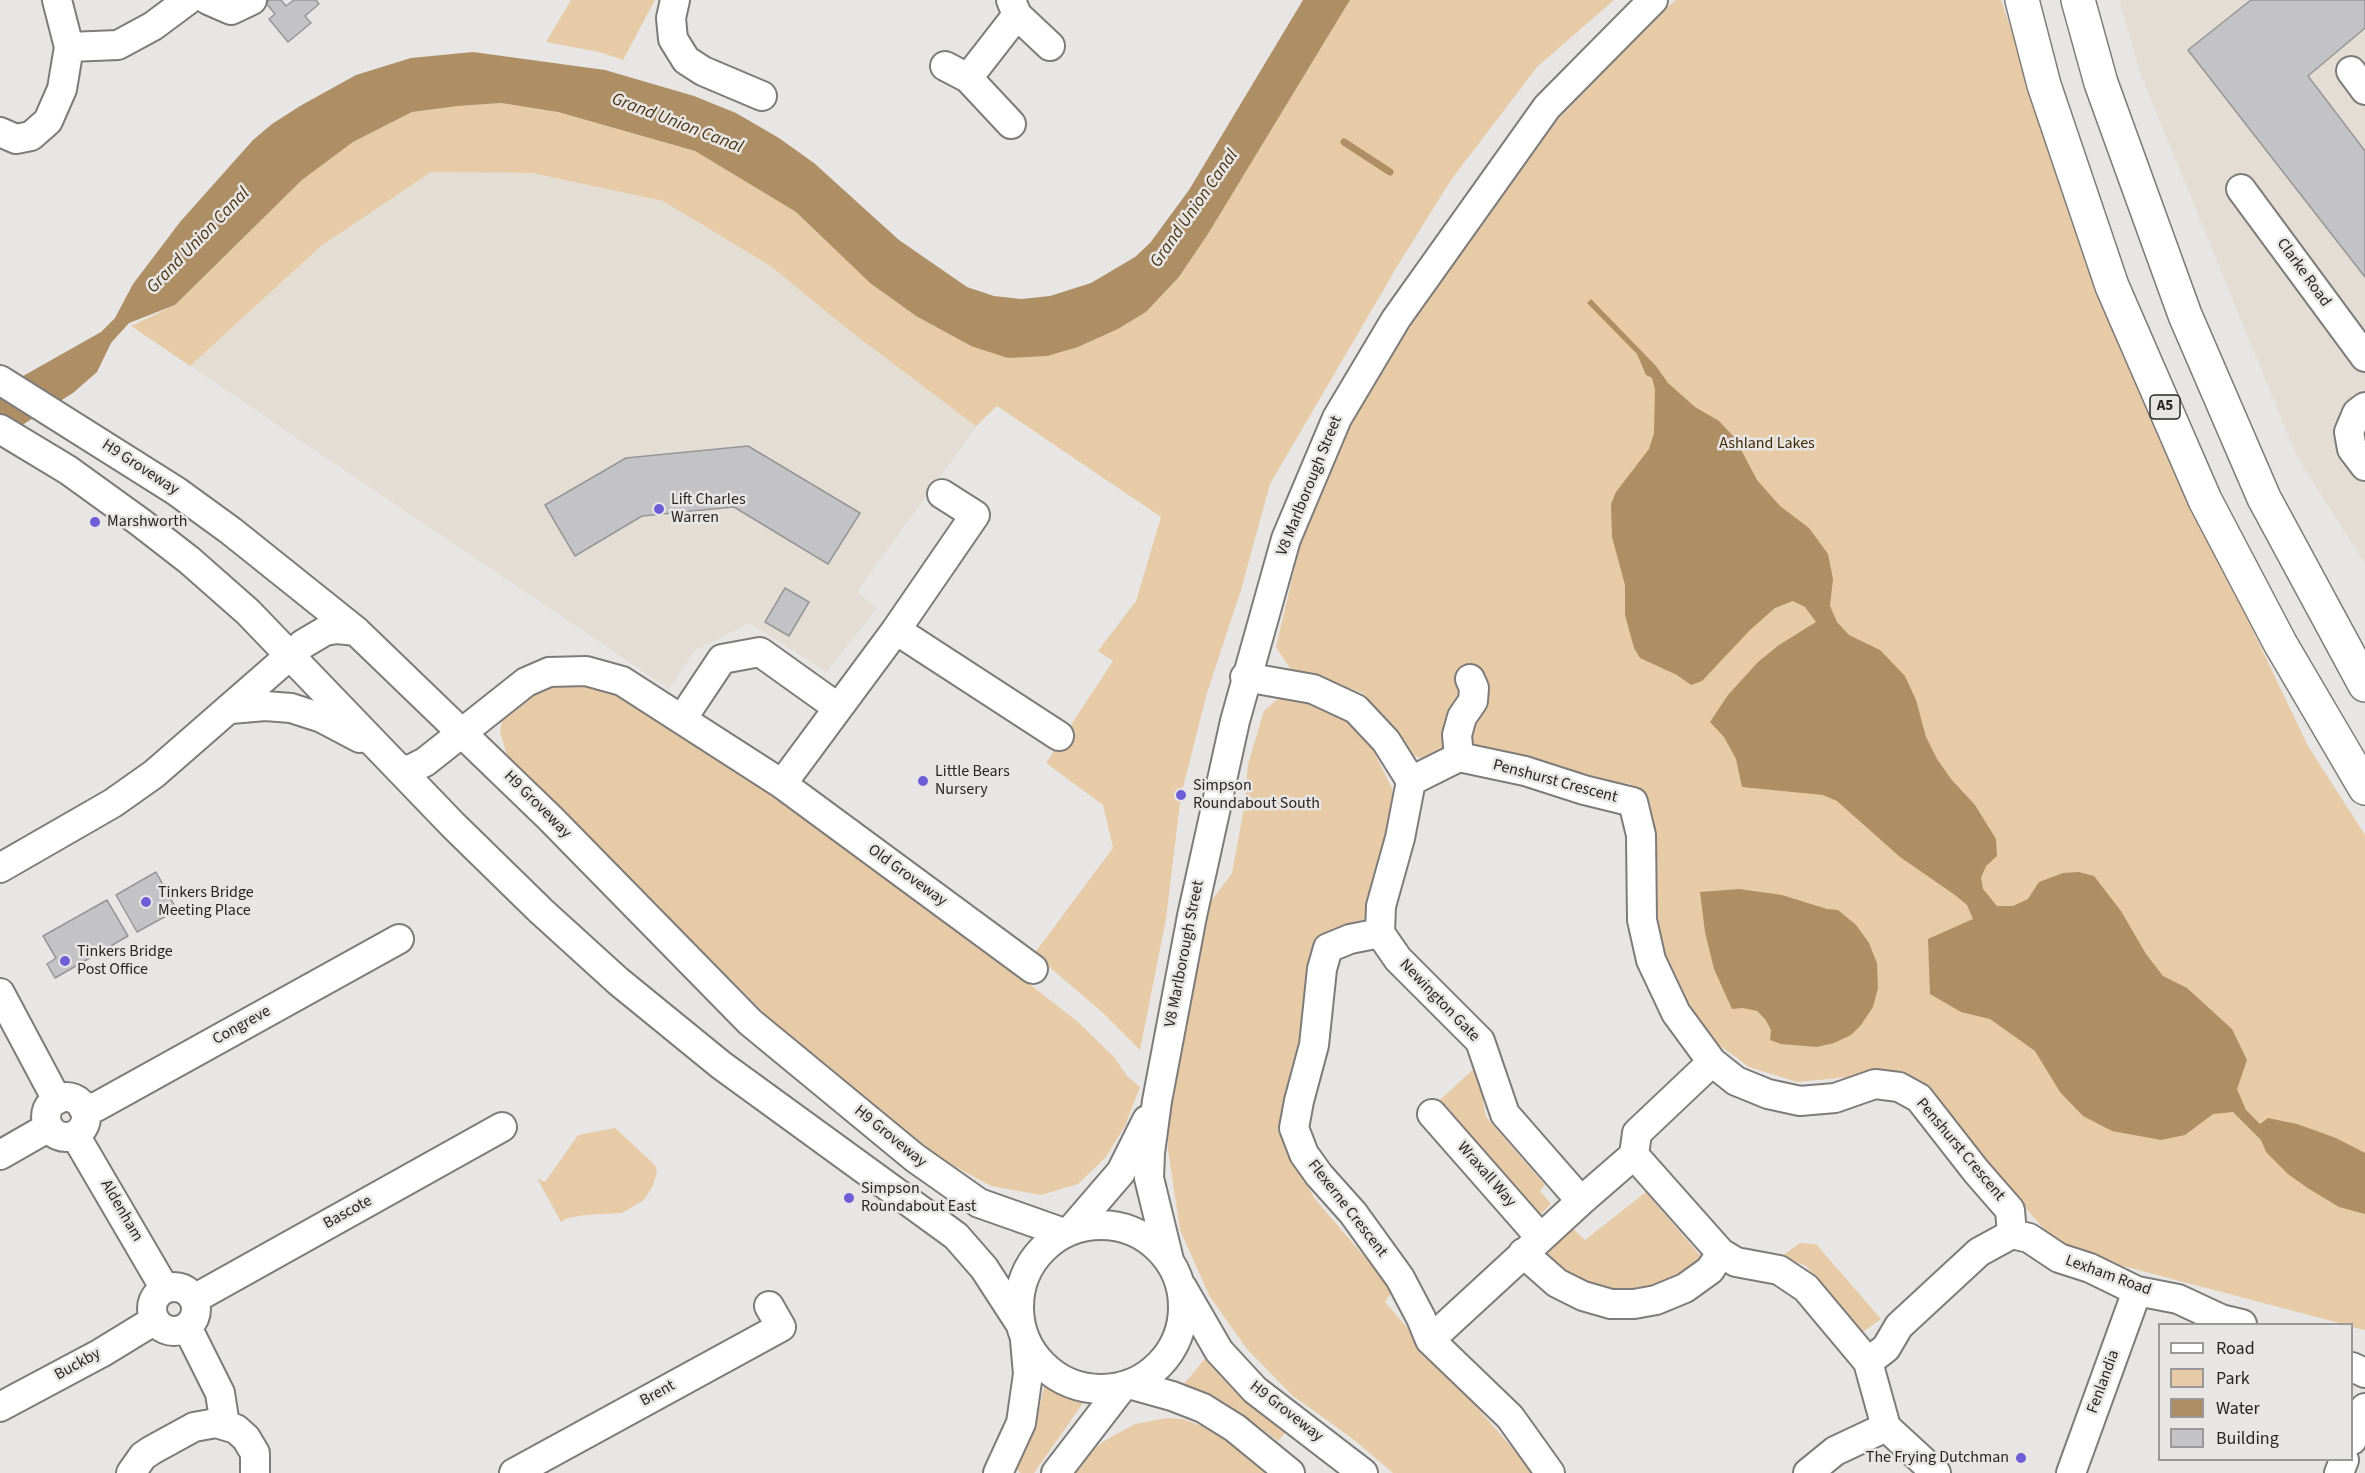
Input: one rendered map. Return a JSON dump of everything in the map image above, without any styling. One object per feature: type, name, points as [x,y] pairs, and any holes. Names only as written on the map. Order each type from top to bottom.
[{"type":"highway","name":"A5","points":[[2022,0],[2044,85],[2112,286],[2200,489],[2280,643],[2365,788]]},
{"type":"highway","points":[[2078,0],[2101,83],[2185,315],[2264,498],[2365,685]]},
{"type":"street","points":[[0,132],[16,139],[31,136],[48,121],[62,89],[69,47],[57,0]]},
{"type":"street","points":[[69,47],[118,45],[153,26],[188,0]]},
{"type":"street","points":[[208,0],[231,10],[252,0]]},
{"type":"street","points":[[675,0],[671,18],[673,39],[686,60],[703,71],[762,96]]},
{"type":"street","name":"V8 Marlborough Street","points":[[1174,1271],[1149,1178],[1157,1101],[1192,916],[1245,677],[1286,539],[1337,418],[1384,339],[1498,173],[1547,107],[1653,0]]},
{"type":"street","points":[[1011,124],[956,72],[1014,8],[1050,46]]},
{"type":"street","name":"Clarke Road","points":[[2241,189],[2365,357]]},
{"type":"street","name":"H9 Groveway","points":[[0,380],[176,491],[288,576],[361,636],[415,687],[453,740],[759,1030],[915,1158],[979,1203],[1068,1231]]},
{"type":"street","points":[[2365,407],[2357,413],[2349,432],[2352,449],[2365,466]]},
{"type":"street","points":[[0,429],[68,470],[189,560],[248,612],[296,649],[325,707],[391,761],[540,911],[618,981],[690,1040],[956,1236],[984,1268],[1023,1331],[1034,1354],[1047,1369],[1064,1380],[1083,1387],[1103,1389],[1126,1385],[1147,1375],[1163,1361],[1174,1344],[1181,1324],[1183,1303],[1174,1271],[1154,1244],[1136,1232],[1115,1225],[1094,1224],[1068,1231],[1042,1249],[1026,1271],[1019,1298],[1023,1331],[1028,1374],[1021,1423],[1000,1468]]},
{"type":"street","points":[[782,784],[896,630],[975,515],[942,494]]},
{"type":"street","points":[[288,576],[304,610],[306,623],[296,649]]},
{"type":"street","points":[[0,868],[112,803],[154,774],[231,709],[296,649],[325,631],[337,629],[361,636]]},
{"type":"street","points":[[896,630],[1059,736]]},
{"type":"street","points":[[682,719],[722,659],[760,652],[837,707]]},
{"type":"street","name":"Old Groveway","points":[[391,761],[418,766],[526,682],[549,672],[586,671],[622,681],[782,784],[1033,969]]},
{"type":"street","points":[[1245,677],[1313,689],[1356,709],[1386,741],[1411,781],[1400,838],[1381,906],[1380,933]]},
{"type":"street","points":[[1411,781],[1459,757],[1457,735],[1462,717],[1473,701],[1470,679]]},
{"type":"street","points":[[231,709],[266,706],[325,707]]},
{"type":"street","points":[[453,740],[439,764],[440,786],[453,825]]},
{"type":"street","name":"Penshurst Crescent","points":[[1459,757],[1525,771],[1584,790],[1633,802],[1641,835],[1642,920],[1651,960],[1676,1013],[1712,1062],[1736,1081],[1768,1094],[1800,1101],[1835,1098],[1875,1084],[1899,1087],[1919,1098],[2010,1210],[2012,1234]]},
{"type":"street","name":"Newington Gate","points":[[1380,933],[1398,959],[1480,1041],[1505,1114],[1581,1201]]},
{"type":"street","name":"Flexerne Crescent","points":[[1380,933],[1350,939],[1328,948],[1322,969],[1314,1045],[1294,1128],[1304,1154],[1353,1213],[1400,1278],[1430,1340],[1510,1417],[1550,1473]]},
{"type":"street","name":"Congreve","points":[[70,1104],[96,1107],[399,939]]},
{"type":"street","points":[[0,993],[70,1104],[49,1107],[46,1114],[62,1131],[0,1155]]},
{"type":"street","points":[[1430,1340],[1531,1245],[1634,1155],[1637,1133],[1712,1062]]},
{"type":"street","name":"V8 Marlborough Street","points":[[1068,1231],[1121,1172],[1157,1101]]},
{"type":"street","name":"Wraxall Way","points":[[1432,1114],[1557,1283],[1583,1296],[1611,1304],[1634,1305],[1656,1300],[1685,1288],[1710,1270],[1721,1253]]},
{"type":"street","name":"Bascote","points":[[194,1299],[502,1127]]},
{"type":"street","name":"Aldenham","points":[[62,1131],[165,1289]]},
{"type":"street","points":[[1634,1155],[1721,1253],[1736,1262],[1779,1270],[1806,1288],[1868,1362],[1887,1427],[1936,1473]]},
{"type":"street","points":[[1868,1362],[1886,1348],[1899,1326],[1979,1252],[2012,1234]]},
{"type":"street","name":"Lexham Road","points":[[2012,1234],[2029,1238],[2060,1258],[2090,1268],[2137,1291],[2178,1299],[2222,1319],[2238,1323]]},
{"type":"street","name":"H9 Groveway","points":[[1174,1271],[1219,1350],[1256,1390],[1354,1465]]},
{"type":"street","points":[[183,1288],[194,1299],[195,1316],[187,1327],[169,1330],[155,1320],[152,1306],[154,1299],[165,1289],[183,1288]]},
{"type":"street","name":"Fenlandia","points":[[2071,1473],[2137,1291]]},
{"type":"street","name":"Brent","points":[[514,1473],[781,1327],[769,1306]]},
{"type":"street","name":"Buckby","points":[[0,1407],[101,1353],[155,1320]]},
{"type":"street","points":[[187,1327],[220,1393],[225,1425]]},
{"type":"street","points":[[1126,1385],[1172,1396],[1203,1408],[1235,1428],[1282,1467]]},
{"type":"street","points":[[1056,1473],[1126,1385]]},
{"type":"street","points":[[2353,1438],[2365,1408]]},
{"type":"street","points":[[131,1473],[143,1456],[194,1427],[207,1423],[225,1425],[246,1438],[255,1453],[255,1473]]},
{"type":"street","points":[[1808,1473],[1835,1451],[1887,1427]]},
{"type":"shaded area","points":[[2119,0],[2365,0],[2365,564],[2297,457],[2140,73]]},
{"type":"shaded area","name":"Lift Charles Warren","points":[[431,172],[532,173],[663,201],[772,267],[902,370],[979,423],[857,592],[877,608],[827,672],[749,623],[694,651],[669,689],[190,366],[321,246]]},
{"type":"green space","points":[[571,0],[655,0],[623,60],[599,52],[546,42]]},
{"type":"green space","points":[[1350,0],[1614,0],[1537,67],[1451,180],[1398,265],[1270,484],[1241,590],[1207,693],[1181,795],[1166,919],[1140,1050],[1102,1012],[1034,954],[1113,848],[1103,805],[1046,763],[1113,661],[1098,651],[1136,601],[1161,517],[997,406],[976,426],[850,331],[772,267],[663,201],[532,173],[431,172],[321,246],[190,366],[131,326],[175,305],[302,180],[353,142],[412,112],[501,103],[558,112],[695,151],[796,212],[870,283],[916,316],[971,346],[1078,347],[1118,329],[1146,312],[1179,277],[1208,234]]},
{"type":"green space","name":"Ashland Lakes","points":[[1676,0],[2001,0],[2098,286],[2193,505],[2308,746],[2365,835],[2365,1330],[2353,1327],[2353,1323],[2339,1323],[2062,1250],[1922,1088],[1888,1070],[1850,1077],[1797,1082],[1749,1067],[1707,1036],[1670,978],[1655,912],[1650,805],[1630,784],[1584,779],[1471,746],[1420,758],[1404,752],[1363,693],[1292,671],[1276,647],[1305,524],[1352,419],[1407,319],[1513,167],[1623,45]]},
{"type":"green space","points":[[588,683],[623,695],[766,791],[1018,975],[1078,1022],[1114,1057],[1127,1076],[1140,1087],[1125,1126],[1106,1157],[1078,1184],[1041,1195],[991,1186],[943,1160],[772,1021],[507,755],[500,732],[503,715],[539,684]]},
{"type":"green space","points":[[1289,695],[1343,710],[1367,738],[1392,788],[1394,802],[1373,901],[1365,919],[1342,926],[1325,939],[1309,1027],[1300,1038],[1290,1072],[1296,1087],[1284,1121],[1285,1147],[1315,1199],[1393,1290],[1385,1302],[1534,1473],[1393,1473],[1353,1439],[1293,1396],[1247,1349],[1210,1297],[1180,1230],[1168,1150],[1167,1108],[1207,907],[1232,873],[1244,808],[1248,764],[1264,711],[1275,701]]},
{"type":"green space","points":[[1477,1066],[1486,1117],[1545,1185],[1540,1191],[1551,1204],[1532,1223],[1432,1107]]},
{"type":"green space","points":[[615,1128],[655,1165],[657,1172],[653,1186],[644,1200],[622,1213],[585,1215],[568,1218],[561,1222],[537,1178],[545,1182],[578,1135]]},
{"type":"green space","points":[[1646,1192],[1703,1259],[1678,1275],[1651,1285],[1610,1290],[1564,1276],[1543,1253],[1570,1226],[1585,1240]]},
{"type":"green space","points":[[1800,1243],[1816,1244],[1881,1319],[1863,1332],[1806,1266],[1782,1256]]},
{"type":"green space","points":[[1207,1356],[1285,1433],[1278,1441],[1250,1420],[1184,1384]]},
{"type":"green space","points":[[1045,1384],[1083,1403],[1034,1473],[1021,1473],[1014,1468],[1036,1421]]},
{"type":"green space","points":[[1167,1418],[1183,1419],[1218,1432],[1263,1467],[1264,1473],[1070,1473],[1084,1457],[1106,1440],[1135,1424]]},
{"type":"water","name":"Grand Union Canal","points":[[1303,0],[1350,0],[1208,234],[1179,277],[1146,312],[1118,329],[1078,347],[1047,356],[1008,358],[971,346],[916,316],[870,283],[796,212],[695,151],[558,112],[501,103],[458,106],[412,112],[353,142],[302,180],[175,305],[129,323],[111,343],[97,372],[73,393],[0,439],[0,389],[101,332],[115,318],[133,284],[180,222],[253,140],[272,124],[300,106],[356,75],[411,58],[473,52],[605,70],[694,96],[736,113],[779,138],[814,163],[899,240],[967,287],[994,296],[1021,299],[1050,296],[1091,283],[1135,257],[1150,243],[1189,190]]},
{"type":"water","points":[[1591,299],[1656,366],[1668,383],[1695,407],[1719,421],[1735,438],[1757,480],[1780,506],[1809,528],[1828,554],[1833,579],[1830,606],[1837,622],[1849,635],[1880,650],[1905,676],[1916,700],[1926,737],[1937,759],[1951,779],[1975,805],[1996,839],[1997,856],[1986,866],[1981,878],[1983,889],[1997,906],[2013,906],[2028,899],[2039,882],[2063,873],[2079,872],[2094,876],[2121,911],[2146,954],[2163,976],[2187,988],[2232,1029],[2247,1060],[2237,1089],[2246,1110],[2260,1124],[2268,1118],[2297,1124],[2336,1138],[2365,1153],[2365,1214],[2339,1207],[2288,1174],[2266,1152],[2261,1140],[2233,1112],[2213,1114],[2185,1135],[2161,1140],[2112,1131],[2083,1116],[2060,1092],[2035,1051],[1990,1019],[1961,1012],[1930,994],[1928,939],[1973,919],[1967,905],[1900,857],[1837,801],[1823,795],[1742,787],[1736,759],[1724,737],[1710,722],[1728,695],[1758,662],[1779,645],[1816,622],[1805,607],[1793,601],[1775,608],[1750,630],[1702,681],[1691,685],[1677,675],[1640,658],[1634,648],[1625,615],[1625,585],[1612,537],[1611,504],[1616,492],[1649,449],[1654,433],[1655,389],[1652,378],[1646,375],[1637,354],[1587,303]]},
{"type":"water","points":[[1739,889],[1782,895],[1827,909],[1838,910],[1856,925],[1869,943],[1877,963],[1878,988],[1873,1007],[1851,1035],[1834,1043],[1817,1047],[1781,1044],[1770,1040],[1771,1030],[1757,1011],[1743,1008],[1732,1009],[1714,969],[1705,932],[1700,892]]},
{"type":"building","points":[[270,0],[281,0],[286,6],[294,0],[316,0],[319,4],[305,16],[311,23],[288,42],[269,19],[275,14],[266,3]]},
{"type":"building","points":[[2251,0],[2365,0],[2365,28],[2308,76],[2365,151],[2365,277],[2188,50]]},
{"type":"building","points":[[748,446],[860,513],[828,564],[734,507],[642,516],[575,556],[545,505],[626,458]]},
{"type":"building","points":[[785,588],[809,602],[789,636],[765,622]]},
{"type":"building","name":"Tinkers Bridge Meeting Place","points":[[156,872],[177,910],[137,932],[116,895]]},
{"type":"building","points":[[107,900],[128,936],[55,978],[47,964],[56,958],[43,936]]},
{"type":"waterway","points":[[1344,142],[1390,172]]},
{"type":"place","name":"Lift Charles Warren","points":[[659,509]]},
{"type":"place","name":"Marshworth","points":[[95,522]]},
{"type":"place","name":"Little Bears Nursery","points":[[923,781]]},
{"type":"place","name":"Simpson Roundabout South","points":[[1181,795]]},
{"type":"place","name":"Tinkers Bridge Meeting Place","points":[[146,902]]},
{"type":"place","name":"Tinkers Bridge Post Office","points":[[65,961]]},
{"type":"place","name":"Simpson Roundabout East","points":[[849,1198]]},
{"type":"place","name":"The Frying Dutchman","points":[[2021,1458]]}]
